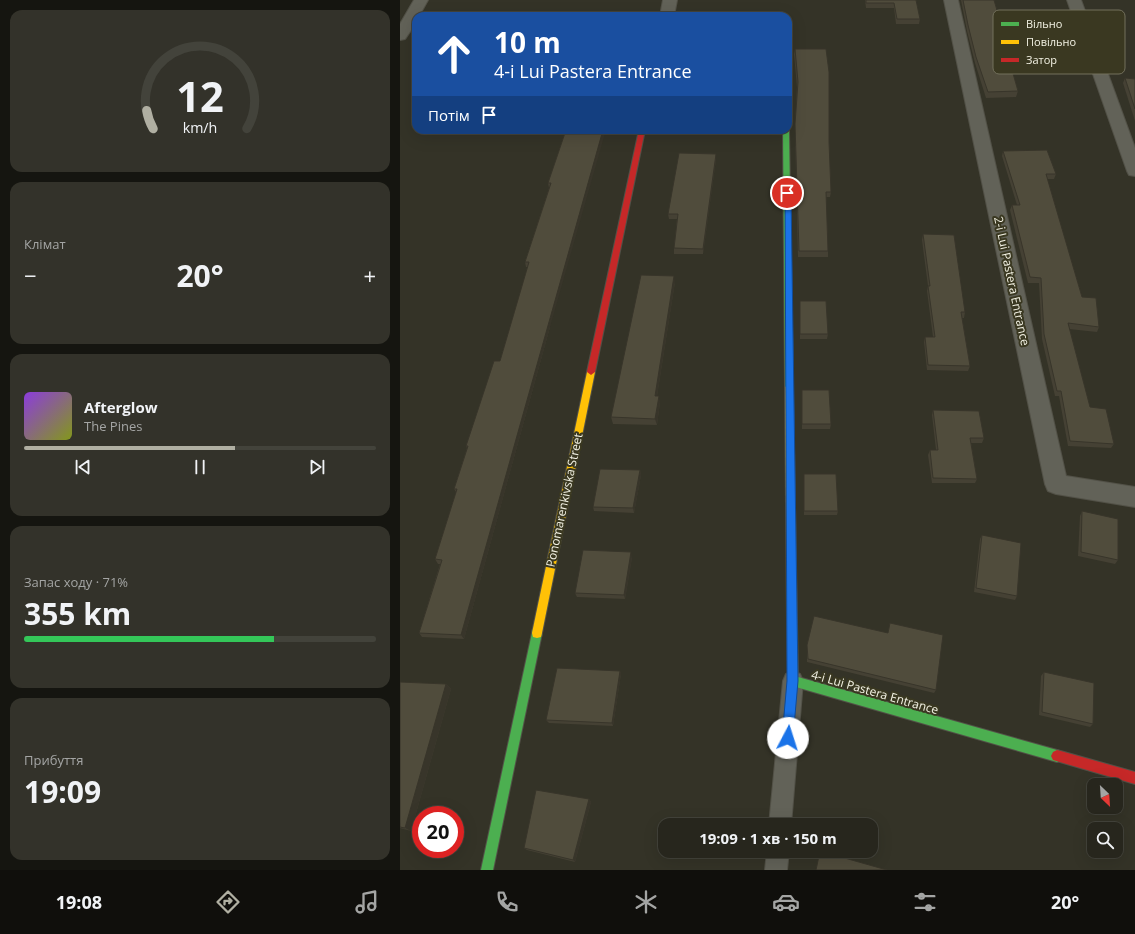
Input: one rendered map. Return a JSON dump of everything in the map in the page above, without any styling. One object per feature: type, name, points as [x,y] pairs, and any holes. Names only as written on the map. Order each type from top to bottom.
[{"type":"street","points":[[414,12],[421,0]]},
{"type":"street","points":[[668,12],[670,0]]},
{"type":"street","name":"2-i Lui Pastera Entrance","points":[[951,0],[1056,484],[1135,497]]},
{"type":"street","points":[[1074,0],[1078,10]]},
{"type":"street","points":[[400,36],[412,15]]},
{"type":"street","points":[[1100,74],[1135,171]]},
{"type":"street","name":"Ponomarenkivska Street","points":[[487,870],[641,134]]},
{"type":"street","name":"4-i Lui Pastera Entrance","points":[[786,134],[793,681],[1135,778]]},
{"type":"lane","points":[[781,818],[793,681]]},
{"type":"lane","points":[[776,870],[777,858]]},
{"type":"building","points":[[866,0],[916,0],[920,19],[897,19],[894,3],[866,3]]},
{"type":"building","points":[[963,0],[994,0],[997,10],[993,10],[993,74],[1013,74],[1018,91],[988,92],[976,57]]},
{"type":"building","points":[[795,49],[826,49],[829,72],[831,192],[826,192],[828,251],[799,251],[795,124],[798,82]]},
{"type":"building","points":[[1125,78],[1135,79],[1135,109]]},
{"type":"building","points":[[565,134],[602,134],[461,635],[419,633],[442,560],[435,559],[457,489],[454,489],[468,446],[466,446],[494,361],[500,361],[529,262],[525,262],[551,183],[548,183]]},
{"type":"building","points":[[1047,150],[1056,174],[1046,174],[1082,297],[1096,298],[1099,327],[1068,323],[1090,407],[1106,409],[1114,444],[1070,441],[1061,391],[1057,391],[1044,334],[1041,278],[1030,277],[1012,205],[1020,205],[1003,151]]},
{"type":"building","points":[[679,153],[716,154],[703,249],[674,248],[678,214],[668,214]]},
{"type":"building","points":[[923,234],[954,235],[965,312],[961,312],[970,366],[928,365],[925,337],[935,337]]},
{"type":"building","points":[[641,275],[674,276],[655,396],[659,396],[655,419],[611,417]]},
{"type":"building","points":[[800,301],[826,301],[828,334],[800,334]]},
{"type":"building","points":[[802,390],[829,390],[831,424],[802,424]]},
{"type":"building","points":[[933,410],[979,411],[984,438],[970,438],[977,479],[933,478],[930,450],[938,450]]},
{"type":"building","points":[[600,469],[640,470],[633,508],[593,507]]},
{"type":"building","points":[[804,474],[836,474],[838,511],[804,511]]},
{"type":"building","points":[[1082,511],[1118,519],[1118,560],[1081,552]]},
{"type":"building","points":[[982,535],[1021,543],[1017,596],[976,588]]},
{"type":"building","points":[[583,550],[631,552],[624,595],[575,593]]},
{"type":"building","points":[[814,616],[888,633],[890,623],[943,635],[936,690],[808,659],[807,645]]},
{"type":"building","points":[[557,668],[620,671],[612,723],[546,720]]},
{"type":"building","points":[[1044,672],[1094,683],[1093,724],[1042,712]]},
{"type":"building","points":[[400,682],[446,684],[405,828],[400,827]]},
{"type":"building","points":[[536,790],[589,799],[573,860],[524,848]]},
{"type":"building","points":[[819,858],[845,858],[887,870],[816,870]]},
{"type":"traffic: fast","points":[[786,134],[789,387]]},
{"type":"traffic: fast","points":[[792,623],[793,681],[1057,756]]},
{"type":"traffic: fast","points":[[487,870],[537,633]]},
{"type":"traffic: slow","points":[[537,633],[591,372]]},
{"type":"traffic: slow","points":[[789,387],[792,623]]},
{"type":"traffic: jam","points":[[591,372],[641,134]]},
{"type":"traffic: jam","points":[[1057,756],[1135,778]]},
{"type":"route","points":[[787,193],[793,681],[788,738]]}]
